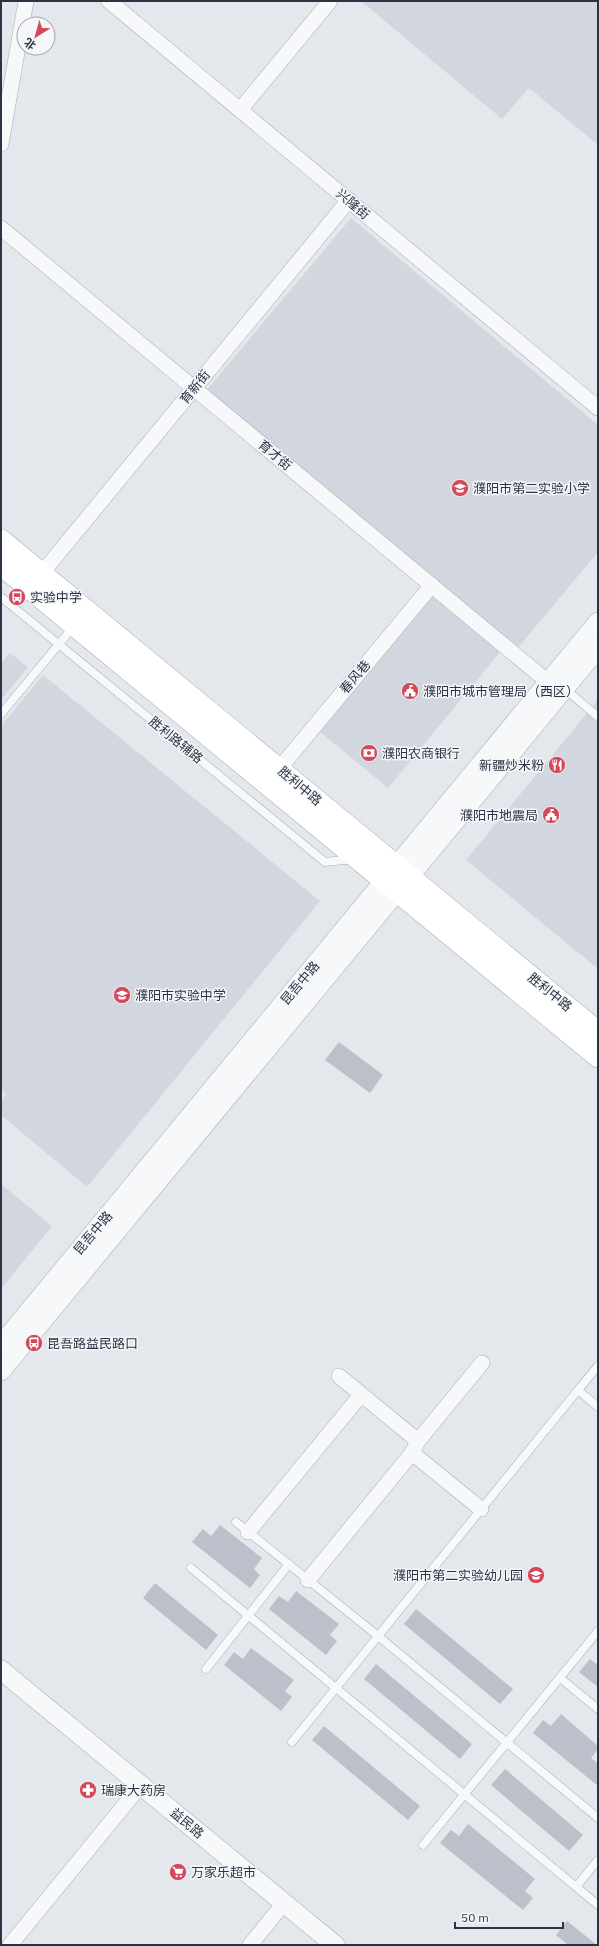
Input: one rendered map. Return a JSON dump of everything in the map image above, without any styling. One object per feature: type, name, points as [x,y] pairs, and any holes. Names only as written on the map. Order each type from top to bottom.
[{"type":"main road","name":"胜利中路","points":[[1,540],[279,769],[397,879],[598,1058]]},
{"type":"main road","name":"胜利中路","points":[[1,566],[357,859],[397,879],[598,1032]]},
{"type":"street","points":[[1,144],[26,1]]},
{"type":"street","name":"兴隆街","points":[[109,1],[598,408]]},
{"type":"street","points":[[240,110],[330,1]]},
{"type":"street","name":"育新街","points":[[42,573],[349,200]]},
{"type":"street","name":"育才街","points":[[1,228],[432,585],[556,685]]},
{"type":"street","name":"春风巷","points":[[279,769],[432,585]]},
{"type":"street","name":"昆吾中路","points":[[1,1371],[397,879],[556,685],[598,622]]},
{"type":"street","name":"昆吾中路","points":[[556,685],[598,648]]},
{"type":"street","name":"昆吾中路","points":[[1,1345],[397,879]]},
{"type":"street","points":[[308,1580],[482,1362]]},
{"type":"street","points":[[339,1376],[481,1509]]},
{"type":"street","points":[[248,1532],[361,1395]]},
{"type":"street","name":"益民路","points":[[1,1670],[335,1945]]},
{"type":"street","points":[[10,1945],[142,1785]]},
{"type":"street","points":[[250,1945],[284,1903]]},
{"type":"lane","name":"胜利路辅路","points":[[1,597],[325,862],[357,859]]},
{"type":"lane","points":[[1,714],[74,626]]},
{"type":"lane","points":[[556,685],[598,717]]},
{"type":"lane","points":[[292,1742],[598,1366]]},
{"type":"lane","points":[[578,1390],[598,1407]]},
{"type":"lane","points":[[236,1522],[378,1636],[598,1818]]},
{"type":"lane","points":[[206,1669],[289,1564]]},
{"type":"lane","points":[[191,1568],[598,1905]]},
{"type":"lane","points":[[423,1845],[598,1631]]},
{"type":"lane","points":[[560,1678],[598,1709]]},
{"type":"lane","points":[[576,1887],[598,1860]]},
{"type":"shaded area","points":[[361,1],[598,1],[598,145],[529,88],[502,119]]},
{"type":"shaded area","name":"濮阳市第二实验小学","points":[[351,218],[598,425],[598,552],[516,650],[206,391]]},
{"type":"shaded area","name":"濮阳市城市管理局（西区）","points":[[431,595],[500,652],[388,788],[319,731]]},
{"type":"shaded area","points":[[10,653],[28,667],[1,700],[1,663]]},
{"type":"shaded area","name":"濮阳市实验中学","points":[[43,675],[320,901],[87,1187],[1,1115],[1,1101],[6,1094],[1,1089],[1,726]]},
{"type":"shaded area","points":[[598,700],[598,969],[466,860]]},
{"type":"shaded area","points":[[1,1184],[52,1226],[1,1289]]},
{"type":"building","points":[[339,1042],[383,1075],[370,1093],[325,1060]]},
{"type":"building","points":[[220,1525],[262,1558],[254,1569],[260,1575],[250,1588],[192,1542],[203,1529],[211,1536]]},
{"type":"building","points":[[155,1583],[218,1635],[206,1650],[143,1598]]},
{"type":"building","points":[[296,1591],[339,1624],[330,1635],[337,1641],[326,1655],[269,1609],[279,1596],[288,1602]]},
{"type":"building","points":[[416,1609],[513,1689],[500,1704],[404,1624]]},
{"type":"building","points":[[251,1648],[294,1680],[285,1691],[292,1697],[281,1711],[224,1665],[234,1652],[243,1659]]},
{"type":"building","points":[[590,1659],[598,1665],[598,1687],[579,1672]]},
{"type":"building","points":[[376,1664],[472,1744],[460,1759],[364,1679]]},
{"type":"building","points":[[561,1714],[598,1746],[598,1749],[591,1758],[598,1764],[598,1786],[533,1733],[543,1720],[551,1726]]},
{"type":"building","points":[[324,1726],[420,1806],[408,1820],[312,1740]]},
{"type":"building","points":[[505,1769],[583,1835],[569,1851],[491,1785]]},
{"type":"building","points":[[468,1824],[535,1879],[525,1891],[533,1898],[523,1910],[440,1843],[451,1830],[459,1836]]},
{"type":"building","points":[[567,1921],[597,1945],[568,1945],[556,1935]]},
{"type":"place","name":"濮阳市第二实验小学","points":[[460,488]]},
{"type":"place","name":"实验中学","points":[[17,597]]},
{"type":"place","name":"濮阳市城市管理局（西区）","points":[[410,691]]},
{"type":"place","name":"濮阳农商银行","points":[[369,753]]},
{"type":"place","name":"新疆炒米粉","points":[[557,765]]},
{"type":"place","name":"濮阳市地震局","points":[[551,815]]},
{"type":"place","name":"濮阳市实验中学","points":[[122,995]]},
{"type":"place","name":"昆吾路益民路口","points":[[34,1343]]},
{"type":"place","name":"濮阳市第二实验幼儿园","points":[[536,1575]]},
{"type":"place","name":"瑞康大药房","points":[[88,1790]]},
{"type":"place","name":"万家乐超市","points":[[178,1872]]}]
